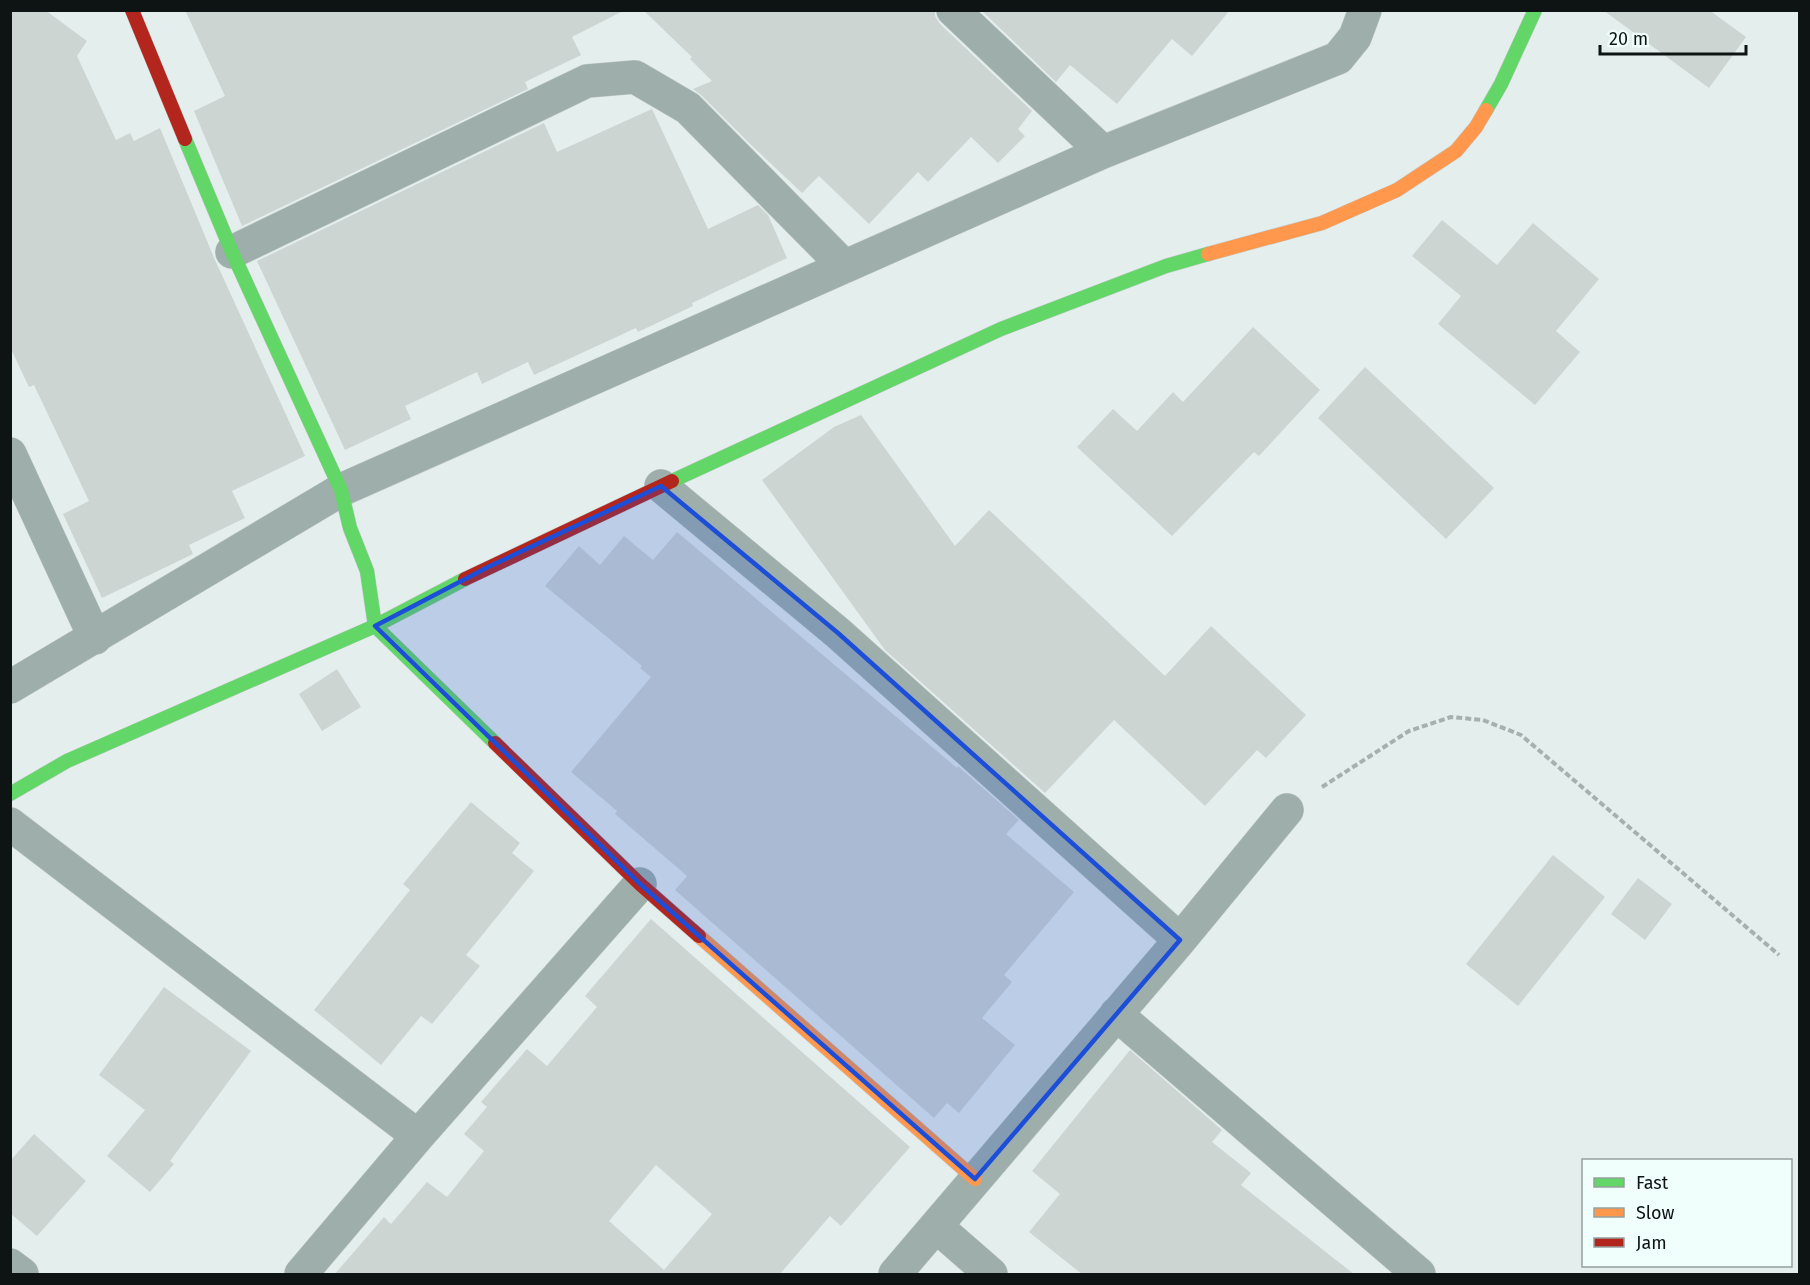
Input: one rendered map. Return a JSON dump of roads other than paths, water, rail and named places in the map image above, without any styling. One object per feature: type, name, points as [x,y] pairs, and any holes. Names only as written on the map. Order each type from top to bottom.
[{"type":"street","points":[[132,10],[232,252],[341,490],[350,528],[367,571],[375,627],[640,884],[975,1179]]},
{"type":"street","points":[[953,10],[1103,152]]},
{"type":"street","points":[[10,687],[341,490],[1103,152],[1338,58],[1355,37],[1365,10]]},
{"type":"street","points":[[10,794],[67,760],[375,627],[490,566],[1001,329],[1166,266],[1322,224],[1397,190],[1456,151],[1476,127],[1501,84],[1535,10]]},
{"type":"street","points":[[232,252],[587,81],[635,77],[688,108],[844,266]]},
{"type":"street","points":[[10,454],[95,638]]},
{"type":"street","points":[[661,486],[838,633],[1180,940]]},
{"type":"street","points":[[895,1275],[1180,940],[1287,810]]},
{"type":"street","points":[[10,824],[418,1136]]},
{"type":"street","points":[[301,1275],[418,1136],[640,884]]},
{"type":"street","points":[[1116,1014],[1419,1275]]},
{"type":"street","points":[[936,1226],[991,1275]]},
{"type":"street","points":[[10,1265],[22,1275]]}]
